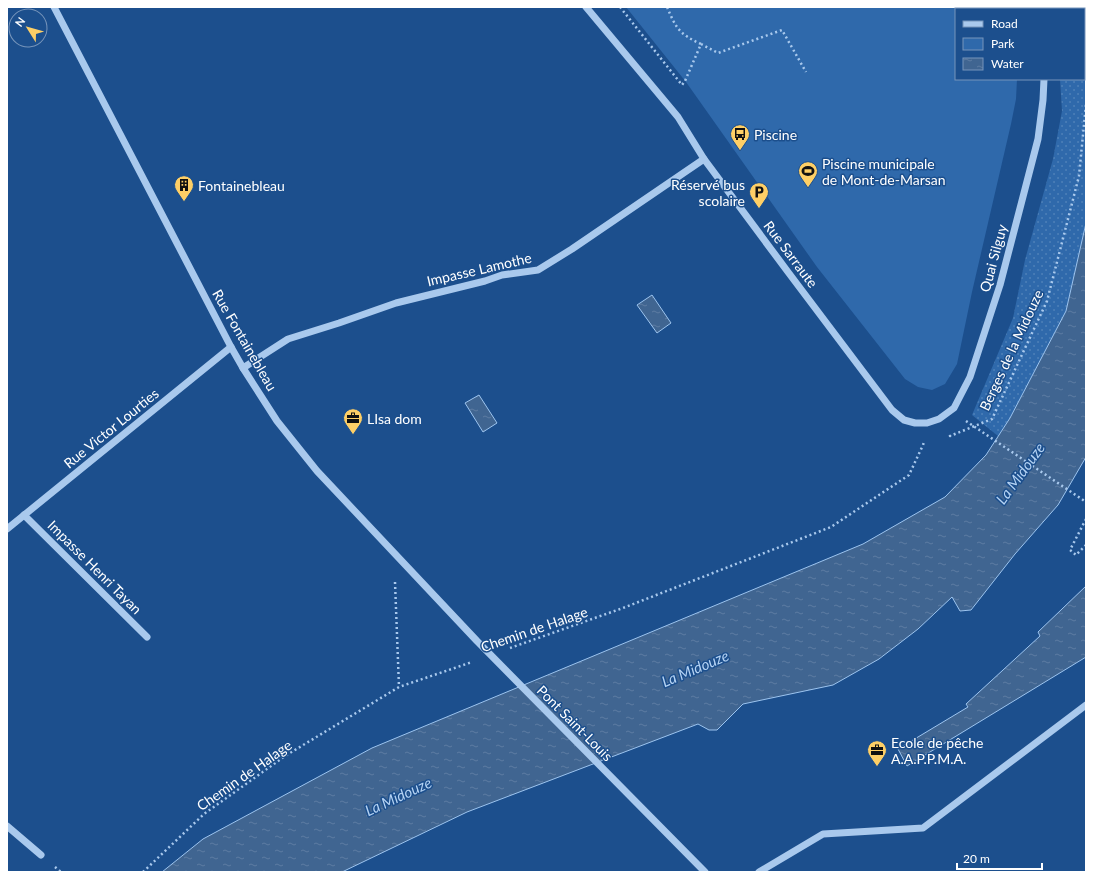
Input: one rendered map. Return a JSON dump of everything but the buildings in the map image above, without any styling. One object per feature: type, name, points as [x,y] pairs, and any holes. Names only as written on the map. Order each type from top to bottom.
[{"type":"street","name":"Rue Fontainebleau","points":[[54,7],[231,347],[277,421],[317,471],[477,641]]},
{"type":"street","name":"Rue Sarraute","points":[[586,7],[678,117],[704,159],[892,410],[904,420],[915,423],[927,423]]},
{"type":"street","name":"Quai Silguy","points":[[927,423],[939,419],[954,408],[970,377],[1000,285],[1038,139],[1044,80]]},
{"type":"street","name":"Impasse Lamothe","points":[[243,368],[288,339],[340,323],[396,303],[502,275],[538,270],[572,249],[704,159]]},
{"type":"street","name":"Rue Victor Lourties","points":[[7,529],[231,347]]},
{"type":"street","name":"Impasse Henri Tayan","points":[[24,515],[147,637]]},
{"type":"street","name":"Pont Saint-Louis","points":[[477,641],[705,872]]},
{"type":"street","points":[[759,872],[823,834],[923,828],[1086,705]]},
{"type":"street","points":[[7,826],[41,855]]},
{"type":"path","points":[[620,7],[682,85],[701,44]]},
{"type":"path","points":[[667,7],[676,26],[688,38],[718,53],[782,30],[806,72]]},
{"type":"path","name":"Berges de la Midouze","points":[[927,423],[950,436],[992,419],[1047,301],[1079,176],[1086,104]]},
{"type":"path","points":[[964,419],[1086,502]]},
{"type":"path","name":"Chemin de Halage","points":[[510,648],[623,608],[831,527],[909,475],[923,446],[927,423]]},
{"type":"path","points":[[1086,519],[1070,550],[1076,555],[1086,545]]},
{"type":"path","points":[[394,554],[399,688]]},
{"type":"path","name":"Chemin de Halage","points":[[143,872],[204,814],[285,756],[399,688],[473,661]]},
{"type":"green space","points":[[626,7],[1006,7],[955,8],[955,80],[1017,80],[1016,99],[1011,124],[957,364],[945,384],[932,390],[918,387],[905,379],[817,267],[686,82]]},
{"type":"green space","points":[[1086,7],[1086,223],[1066,311],[1010,418],[998,436],[972,415],[1013,318],[1025,260],[1053,159],[1062,111],[1060,80],[1085,80],[1085,8],[1056,8]]},
{"type":"water","name":"La Midouze","points":[[1086,223],[1086,457],[1058,505],[1015,554],[971,610],[960,611],[952,597],[918,629],[879,659],[833,685],[743,704],[717,730],[709,730],[698,724],[467,812],[342,872],[162,872],[203,839],[372,748],[863,544],[945,497],[986,455],[1010,418],[1066,311]]},
{"type":"water","points":[[652,295],[671,323],[657,333],[637,305]]},
{"type":"water","points":[[479,395],[497,423],[483,432],[465,403]]},
{"type":"water","points":[[1086,586],[1086,657],[907,766],[898,749],[968,707],[966,704],[1040,636],[1038,632]]},
{"type":"place","name":"Piscine","points":[[740,151]]},
{"type":"place","name":"Piscine municipale de Mont-de-Marsan","points":[[808,188]]},
{"type":"place","name":"Fontainebleau","points":[[184,202]]},
{"type":"place","name":"Réservé bus scolaire","points":[[759,209]]},
{"type":"place","name":"LIsa dom","points":[[353,435]]},
{"type":"place","name":"Ecole de pêche A.A.P.P.M.A.","points":[[877,767]]}]
